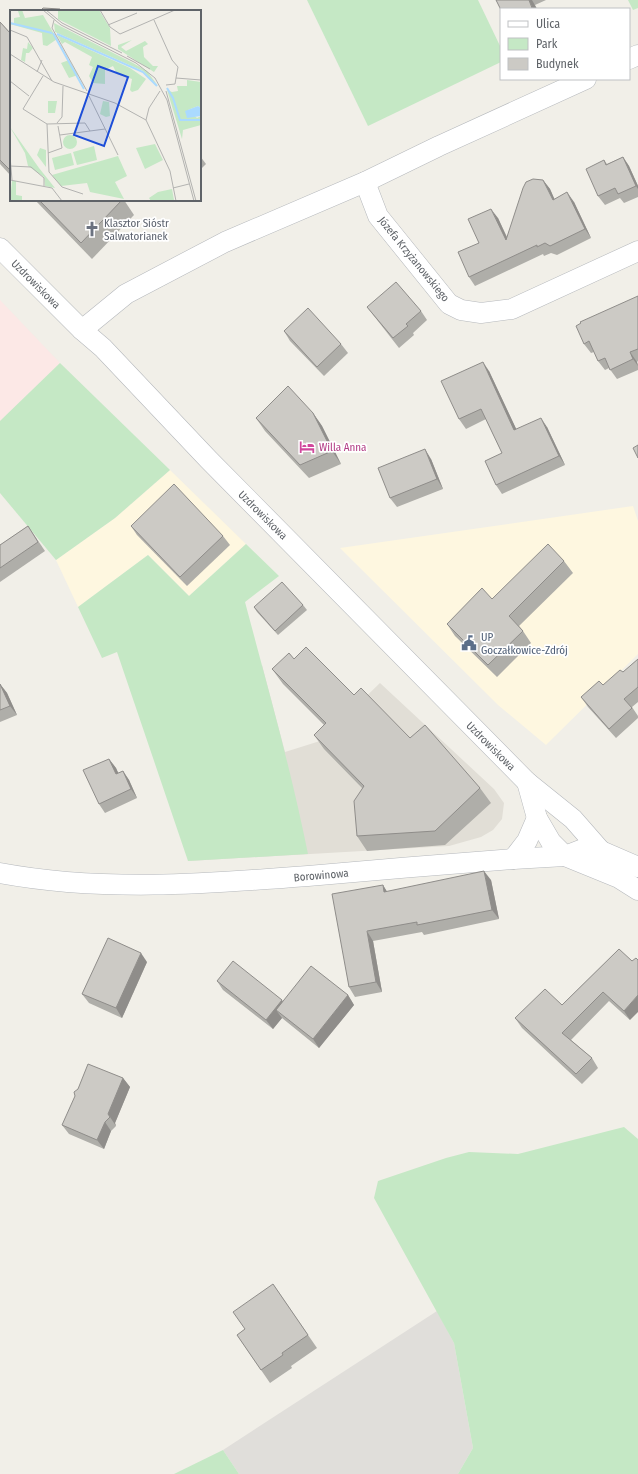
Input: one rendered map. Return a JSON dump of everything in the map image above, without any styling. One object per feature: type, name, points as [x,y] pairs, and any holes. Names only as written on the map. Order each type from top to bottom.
[{"type":"street","points":[[82,330],[126,294],[225,242],[365,182],[439,146],[584,80]]},
{"type":"street","name":"Józefa Krzyżanowskiego","points":[[365,182],[378,216],[449,304],[461,310],[481,313],[512,309],[638,252]]},
{"type":"street","name":"Uzdrowiskowa","points":[[0,248],[82,330],[103,348],[208,459],[527,782],[573,819],[601,851]]},
{"type":"street","name":"Uzdrowiskowa","points":[[527,782],[537,818],[551,842],[565,856]]},
{"type":"street","points":[[513,859],[527,841],[537,818]]},
{"type":"street","name":"Borowinowa","points":[[0,874],[71,883],[111,885],[200,884],[565,856],[583,849],[601,851],[638,867]]},
{"type":"street","points":[[565,856],[619,878],[638,890]]},
{"type":"shaded area","points":[[0,300],[60,363],[0,421]]},
{"type":"shaded area","points":[[170,470],[246,544],[189,596],[148,555],[78,607],[56,560],[115,518]]},
{"type":"shaded area","points":[[633,506],[638,521],[638,654],[546,745],[498,705],[340,548]]},
{"type":"shaded area","points":[[262,665],[285,752],[320,741],[380,683],[494,789],[504,803],[502,819],[493,830],[481,837],[449,846],[188,861]]},
{"type":"shaded area","points":[[437,1311],[454,1343],[473,1448],[458,1474],[239,1474],[223,1450]]},
{"type":"green space","points":[[307,0],[478,0],[500,46],[500,62],[368,126]]},
{"type":"green space","points":[[628,0],[638,0],[638,8],[633,10]]},
{"type":"green space","points":[[60,363],[170,470],[115,518],[56,560],[0,493],[0,421]]},
{"type":"green space","points":[[246,544],[279,576],[245,602],[286,759],[308,854],[188,861],[117,652],[102,658],[78,607],[148,555],[189,596]]},
{"type":"green space","points":[[624,1127],[638,1139],[638,1474],[458,1474],[473,1448],[454,1343],[374,1198],[378,1181],[446,1158],[469,1152],[518,1154]]},
{"type":"green space","points":[[223,1450],[239,1474],[174,1474]]},
{"type":"building","points":[[496,0],[529,0],[532,8],[500,8]]},
{"type":"building","points":[[43,8],[61,10],[41,10]]},
{"type":"building","points":[[0,22],[10,33],[10,170],[0,160]]},
{"type":"building","points":[[623,157],[636,186],[618,194],[615,188],[598,196],[586,169],[604,160],[606,165]]},
{"type":"building","points":[[533,179],[543,180],[553,200],[567,192],[585,229],[550,246],[545,243],[537,247],[537,245],[469,277],[458,252],[479,243],[468,219],[491,209],[506,240],[523,188],[526,182]]},
{"type":"building","points":[[40,201],[121,201],[81,243]]},
{"type":"building","points":[[396,282],[421,311],[406,324],[408,326],[393,338],[367,307]]},
{"type":"building","points":[[638,296],[638,349],[630,352],[633,359],[610,370],[605,358],[598,361],[589,341],[584,344],[576,326],[581,323],[580,322]]},
{"type":"building","points":[[308,308],[341,344],[317,367],[284,331]]},
{"type":"building","points":[[483,362],[514,430],[541,418],[559,456],[496,485],[485,461],[502,453],[481,409],[459,419],[441,381]]},
{"type":"building","name":"Willa Anna","points":[[288,386],[313,413],[332,451],[300,465],[256,418]]},
{"type":"building","points":[[638,445],[638,458],[633,448]]},
{"type":"building","points":[[425,449],[437,479],[390,498],[378,468]]},
{"type":"building","points":[[174,484],[223,536],[180,577],[131,526]]},
{"type":"building","points":[[28,526],[38,542],[0,568],[0,545]]},
{"type":"building","points":[[548,544],[564,561],[509,616],[523,631],[488,665],[447,624],[482,588],[492,599]]},
{"type":"building","points":[[282,582],[303,605],[275,631],[254,607]]},
{"type":"building","points":[[306,647],[354,695],[361,688],[410,738],[425,725],[480,788],[435,831],[357,836],[354,801],[364,786],[314,735],[326,723],[272,669],[289,653],[294,659]]},
{"type":"building","points":[[638,659],[638,687],[624,699],[632,708],[609,729],[581,697],[599,681],[603,685],[620,670],[623,672]]},
{"type":"building","points":[[0,684],[10,706],[0,710]]},
{"type":"building","points":[[109,759],[116,774],[123,771],[131,789],[99,804],[83,770]]},
{"type":"building","points":[[484,871],[492,910],[417,925],[417,922],[367,931],[376,982],[349,987],[332,894],[383,885],[384,892]]},
{"type":"building","points":[[108,938],[141,953],[116,1008],[82,994]]},
{"type":"building","points":[[619,949],[632,961],[636,958],[638,960],[638,995],[624,1011],[603,992],[562,1033],[592,1058],[576,1074],[515,1018],[545,989],[562,1005]]},
{"type":"building","points":[[233,961],[282,1000],[266,1020],[217,981]]},
{"type":"building","points":[[311,966],[348,995],[313,1039],[276,1010]]},
{"type":"building","points":[[88,1064],[123,1078],[108,1114],[110,1117],[105,1122],[97,1140],[62,1125],[75,1096],[74,1092],[78,1089]]},
{"type":"building","points":[[273,1284],[308,1335],[261,1370],[237,1335],[245,1329],[233,1312]]},
{"type":"place","name":"Klasztor Sióstr Salwatorianek","points":[[92,229]]},
{"type":"place","name":"Willa Anna","points":[[307,447]]},
{"type":"place","name":"UP Goczałkowice-Zdrój","points":[[469,643]]}]
